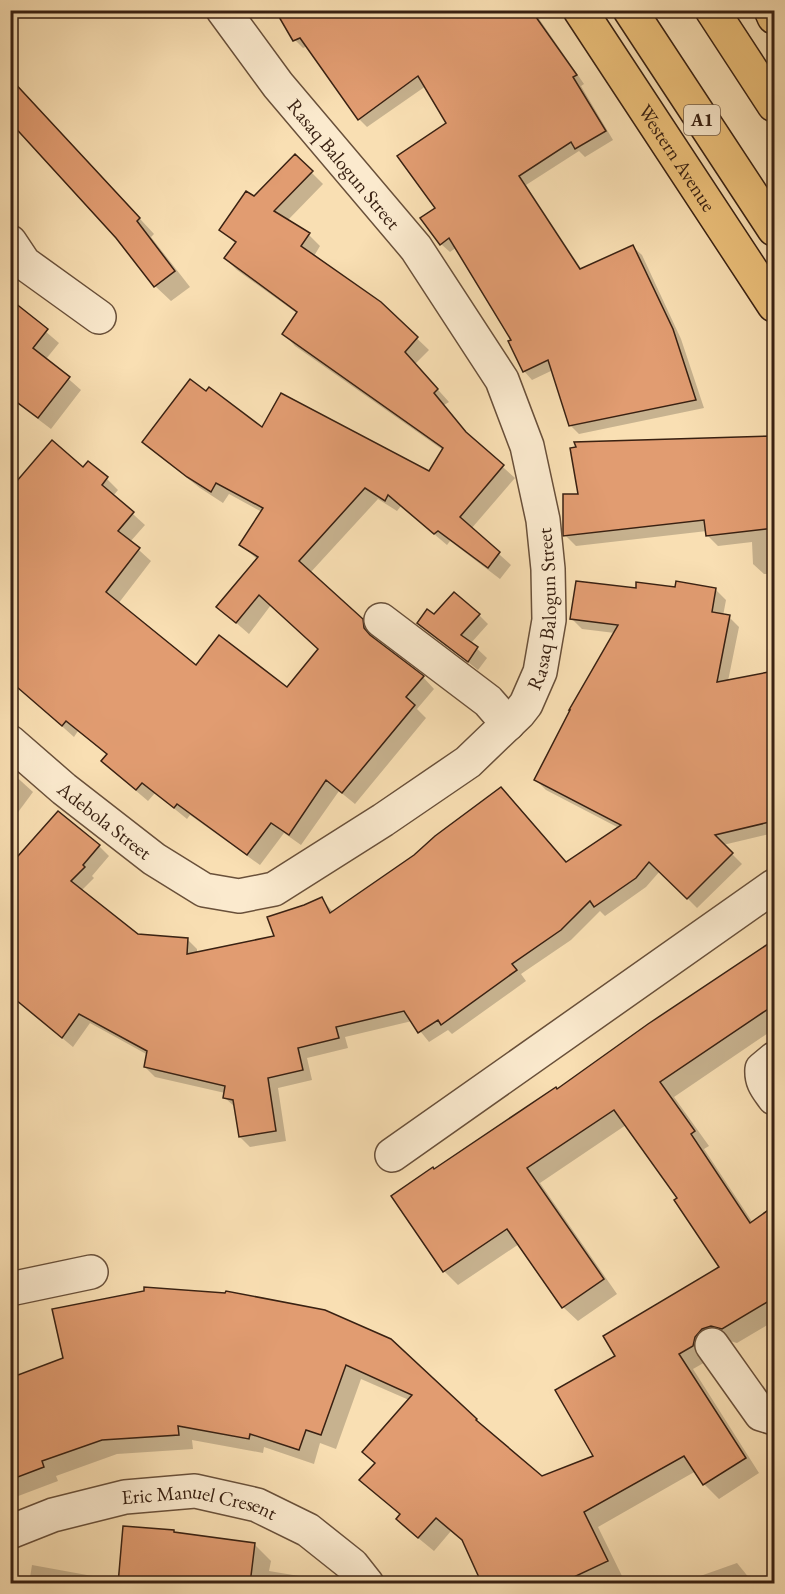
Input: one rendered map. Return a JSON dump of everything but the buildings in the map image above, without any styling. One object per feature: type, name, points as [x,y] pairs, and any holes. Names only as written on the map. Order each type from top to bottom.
[{"type":"main road","name":"Western Avenue","points":[[580,10],[774,305]]},
{"type":"main road","name":"A1","points":[[630,10],[774,229]]},
{"type":"main road","points":[[712,10],[774,105]]},
{"type":"main road","points":[[771,10],[774,16]]},
{"type":"street","name":"Rasaq Balogun Street","points":[[204,890],[239,896],[274,889],[383,820],[468,762],[526,704],[540,672],[549,620],[548,569],[543,520],[527,446],[502,380],[416,248],[278,85],[223,10]]},
{"type":"street","points":[[10,242],[24,263],[99,317]]},
{"type":"street","points":[[381,620],[488,700],[508,724]]},
{"type":"street","name":"Adebola Street","points":[[10,742],[63,789],[154,859],[204,890]]},
{"type":"street","points":[[392,1155],[774,886]]},
{"type":"street","points":[[774,1059],[762,1069],[761,1076],[763,1083],[774,1098]]},
{"type":"street","points":[[10,1288],[91,1272]]},
{"type":"street","points":[[712,1345],[761,1414],[774,1418]]},
{"type":"street","name":"Eric Manuel Cresent","points":[[10,1532],[53,1515],[125,1497],[195,1491],[257,1505],[308,1530],[352,1565],[367,1584]]}]
